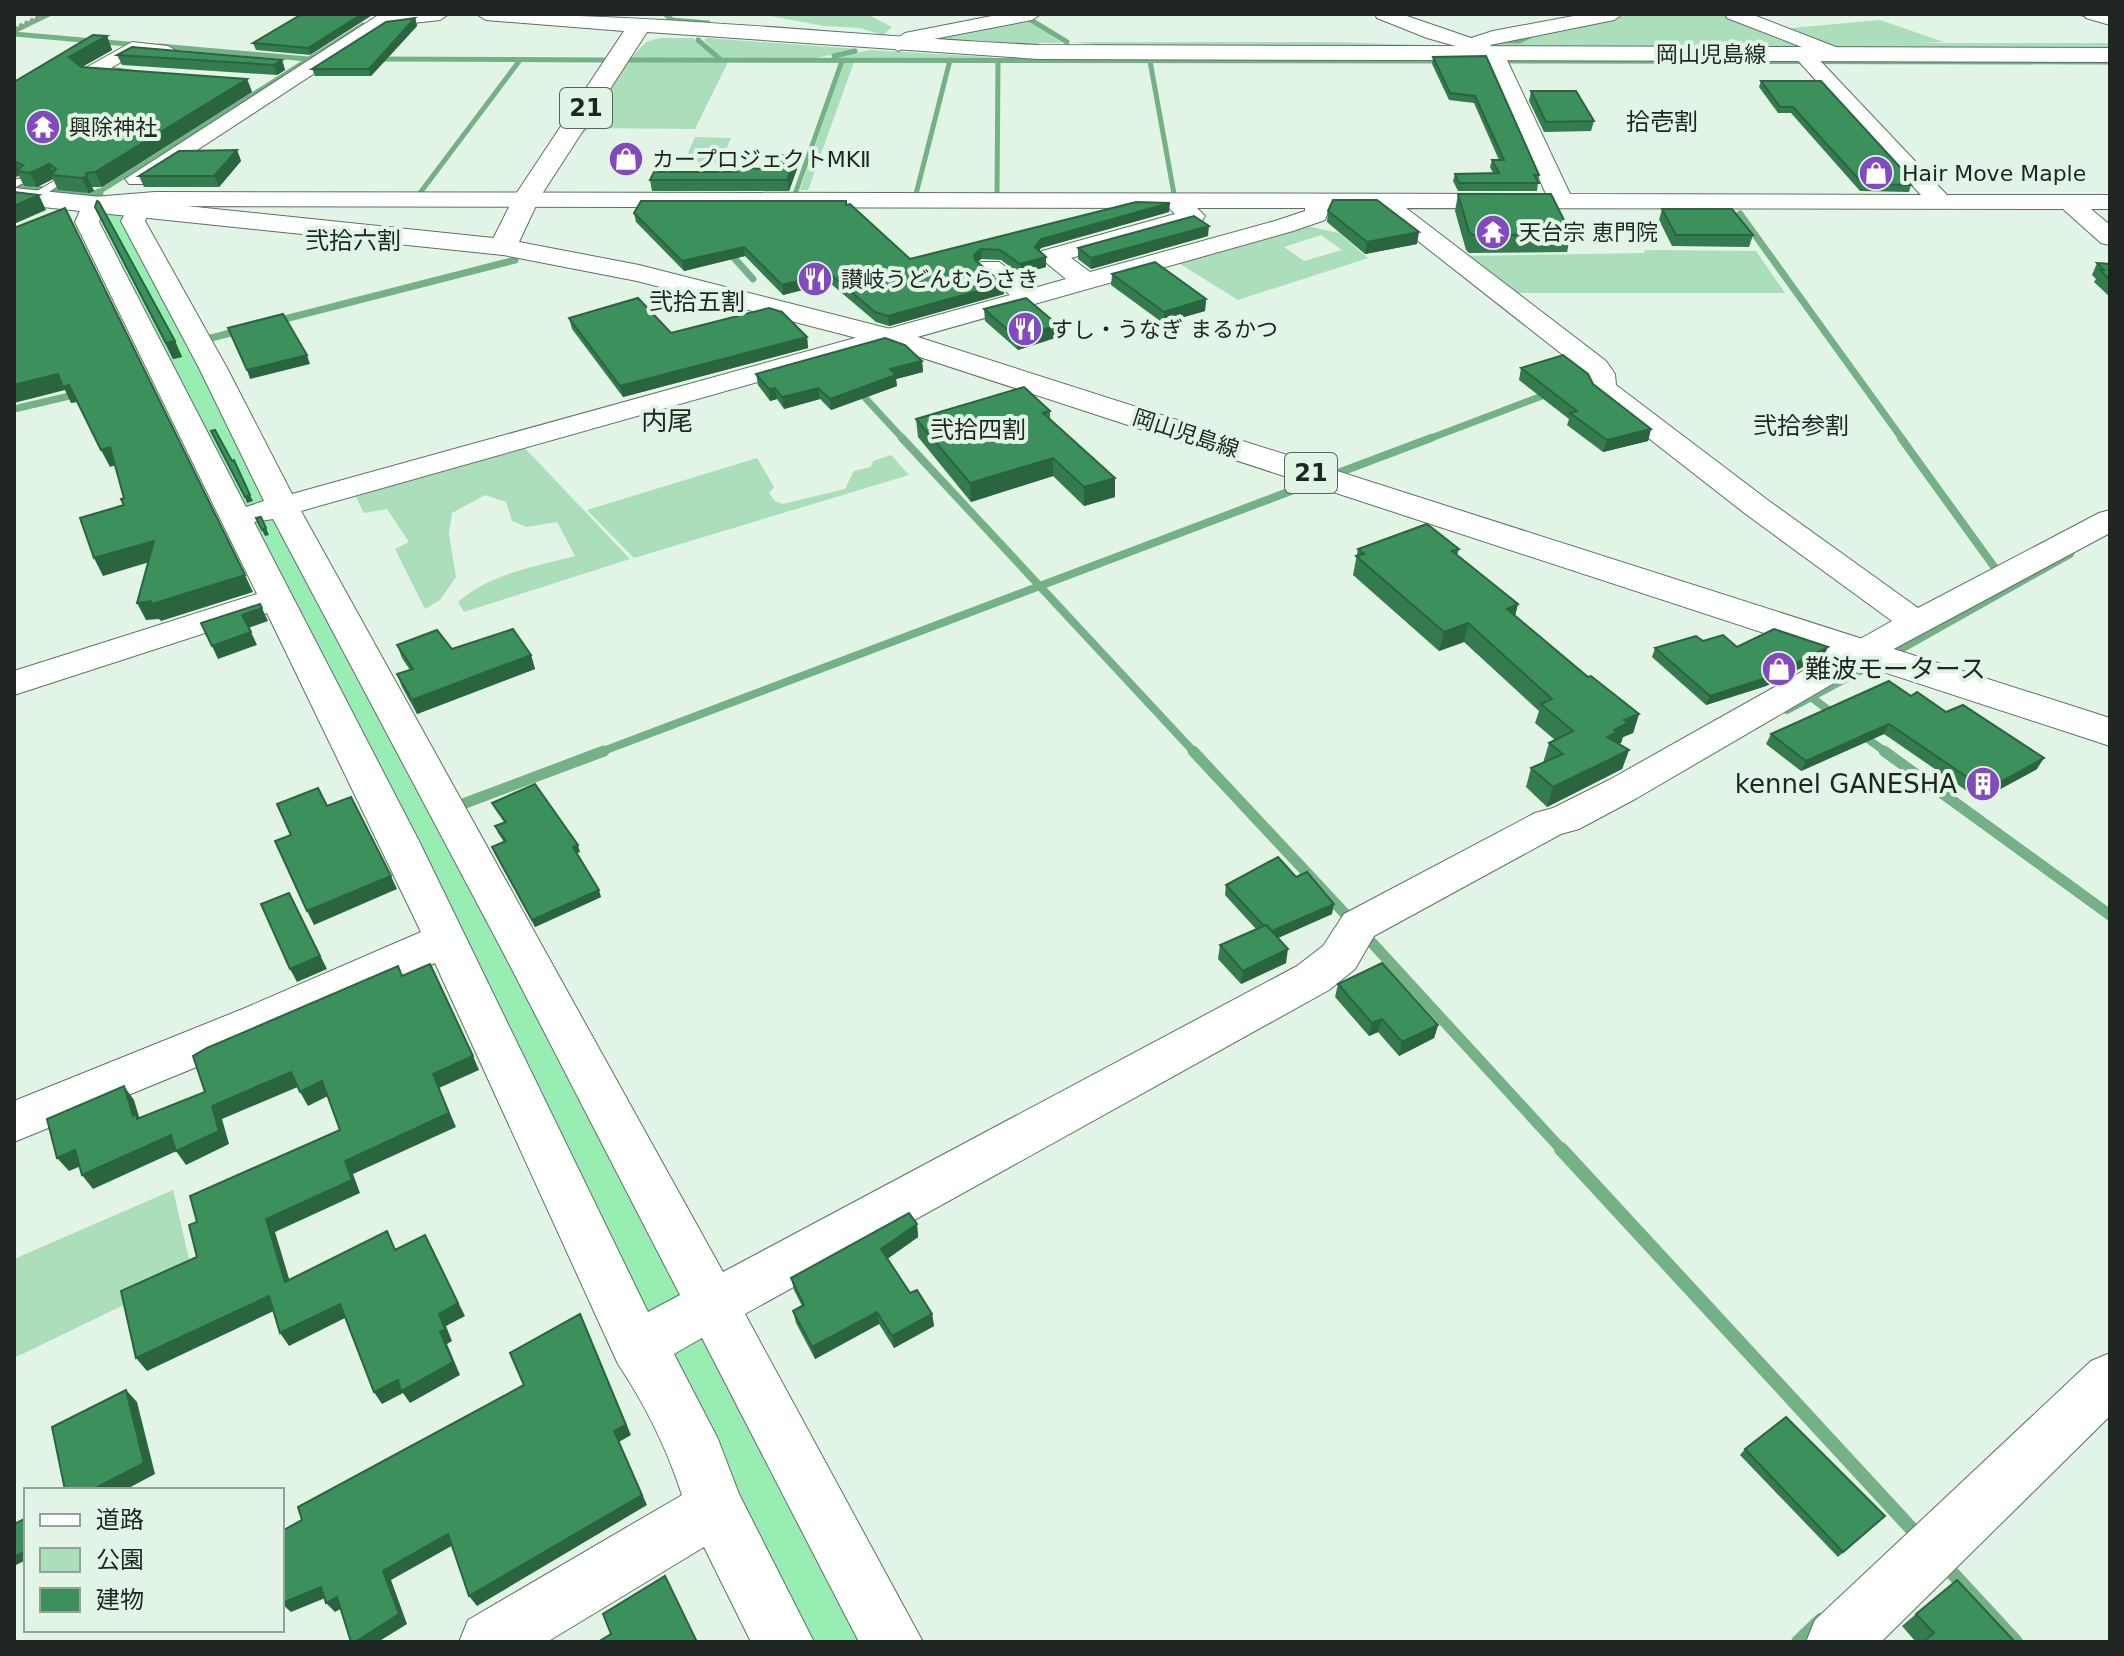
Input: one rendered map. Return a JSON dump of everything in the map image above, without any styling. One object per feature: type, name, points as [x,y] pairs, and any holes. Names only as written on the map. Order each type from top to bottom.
[{"type":"main road","name":"岡山児島線","points":[[486,14],[898,45],[1094,53],[1806,59],[1837,54],[2110,55]]},
{"type":"main road","name":"21","points":[[503,247],[528,196],[632,35],[641,26]]},
{"type":"main road","name":"岡山児島線","points":[[30,188],[93,204],[503,247],[639,273],[891,338],[2110,732]]},
{"type":"street","points":[[48,223],[93,204],[285,74],[387,18],[440,14]]},
{"type":"street","points":[[898,45],[912,37],[1028,14]]},
{"type":"street","points":[[1384,14],[1490,55]]},
{"type":"street","points":[[1559,197],[1490,55],[1493,37],[1614,14]]},
{"type":"street","points":[[1734,14],[1837,54]]},
{"type":"street","points":[[2093,14],[2110,19]]},
{"type":"street","points":[[158,75],[138,77],[88,72],[132,48],[193,54]]},
{"type":"street","points":[[1806,59],[1936,197]]},
{"type":"street","points":[[682,1323],[526,954],[445,810],[364,707],[333,647],[275,599],[268,508],[87,222],[88,211],[93,204],[155,199],[1319,194],[1444,190]]},
{"type":"street","points":[[1082,278],[1051,256],[1193,216],[1178,205],[1171,194]]},
{"type":"street","points":[[268,508],[823,354],[891,338],[1027,295],[1310,219],[1316,215],[1319,194]]},
{"type":"street","points":[[1319,194],[1381,200],[1936,197],[2110,202]]},
{"type":"street","points":[[1381,200],[1596,367],[1601,374],[1602,388],[1637,416],[1795,537],[1917,623]]},
{"type":"street","points":[[2069,202],[2110,238]]},
{"type":"street","points":[[136,215],[133,221],[197,342],[268,508],[364,707],[445,940],[682,1323],[892,1642]]},
{"type":"street","points":[[990,267],[1027,295]]},
{"type":"street","points":[[783,1642],[715,1508],[698,1459],[654,1371],[682,1323],[1313,978],[1340,957],[1349,937],[1359,925],[1549,823],[1565,819],[1623,789],[1862,651],[2110,520]]},
{"type":"street","points":[[14,683],[275,599]]},
{"type":"street","points":[[14,1122],[261,1021],[445,940]]},
{"type":"street","points":[[1837,1642],[2110,1379]]},
{"type":"street","points":[[490,1642],[715,1508]]},
{"type":"path","points":[[14,28],[44,14]]},
{"type":"green space","points":[[760,14],[867,14],[892,27],[883,35],[860,28],[824,26]]},
{"type":"green space","points":[[1634,14],[1725,14],[1798,42],[1809,51],[1769,50],[1763,42],[1751,42],[1760,50],[1494,47],[1491,42],[1522,42],[1521,39]]},
{"type":"green space","points":[[1026,19],[1062,43],[1039,43],[1038,49],[919,40],[942,38]]},
{"type":"green space","points":[[1880,20],[1944,42],[1920,43],[2110,43],[2110,51],[1843,51],[1780,29]]},
{"type":"green space","points":[[659,38],[693,38],[716,59],[631,58],[646,42]]},
{"type":"green space","points":[[704,40],[859,49],[811,59],[722,59]]},
{"type":"green space","points":[[1071,42],[1336,42],[1449,46],[1094,50],[1094,44]]},
{"type":"green space","points":[[870,50],[989,57],[1001,59],[827,59]]},
{"type":"green space","points":[[625,62],[728,62],[695,129],[590,128],[579,136]]},
{"type":"green space","points":[[844,62],[854,62],[808,190],[800,190]]},
{"type":"green space","points":[[695,137],[731,138],[720,163],[684,162]]},
{"type":"green space","points":[[1307,226],[1339,233],[1368,258],[1238,300],[1177,262]],"holes":[[[1321,235],[1342,250],[1304,261],[1284,247]]]},
{"type":"green space","points":[[1645,250],[1756,251],[1785,293],[1510,293],[1460,256],[1644,253]]},
{"type":"green space","points":[[520,443],[630,559],[464,612],[458,602],[484,584],[514,572],[575,556],[557,522],[527,527],[512,521],[506,502],[485,495],[452,513],[449,534],[456,577],[440,600],[425,609],[395,549],[409,542],[387,509],[364,513],[352,489]]},
{"type":"green space","points":[[891,455],[909,475],[634,558],[587,510],[757,458],[774,487],[769,493],[775,501],[783,504],[845,489],[854,471],[871,467],[873,461]]},
{"type":"green space","points":[[274,545],[324,638],[305,644],[259,551]]},
{"type":"green space","points":[[173,1190],[192,1272],[14,1358],[14,1259]]},
{"type":"green space","points":[[733,1440],[837,1642],[801,1642],[731,1476]]},
{"type":"building","points":[[302,14],[362,14],[308,48],[253,43]]},
{"type":"building","points":[[415,18],[369,69],[312,69],[386,22]]},
{"type":"building","points":[[93,35],[107,36],[69,57],[81,67],[247,79],[82,178],[51,175],[56,169],[49,164],[30,173],[17,171],[23,165],[14,161],[14,82]]},
{"type":"building","points":[[132,47],[282,60],[274,65],[117,55]]},
{"type":"building","points":[[1486,56],[1539,175],[1534,175],[1539,183],[1459,183],[1455,174],[1499,173],[1492,160],[1504,160],[1475,96],[1450,93],[1433,57]]},
{"type":"building","points":[[1761,81],[1821,81],[1910,178],[1905,178],[1911,185],[1863,184],[1793,107],[1780,107]]},
{"type":"building","points":[[1531,91],[1576,91],[1594,121],[1546,122]]},
{"type":"building","points":[[237,150],[214,176],[139,176],[179,151]]},
{"type":"building","points":[[768,155],[796,155],[787,180],[650,180],[654,172],[763,169]]},
{"type":"building","points":[[14,192],[39,195],[14,206]]},
{"type":"building","points":[[1458,194],[1551,194],[1571,234],[1473,235],[1469,232]]},
{"type":"building","points":[[1333,200],[1377,200],[1419,232],[1367,242],[1328,211]]},
{"type":"building","points":[[97,201],[175,341],[166,343],[95,207]]},
{"type":"building","points":[[641,201],[846,201],[846,205],[850,204],[910,259],[1136,202],[1170,203],[1041,239],[1035,247],[1046,257],[1020,264],[1000,250],[981,249],[974,255],[975,260],[1003,284],[888,316],[875,312],[829,273],[782,285],[744,247],[682,261],[634,213]]},
{"type":"building","points":[[65,208],[245,575],[152,604],[151,601],[137,603],[154,541],[94,558],[80,518],[124,505],[110,447],[101,450],[69,385],[63,387],[58,374],[14,385],[14,228]]},
{"type":"building","points":[[1662,209],[1732,209],[1753,235],[1676,235]]},
{"type":"building","points":[[1194,216],[1209,226],[1091,258],[1078,248]]},
{"type":"building","points":[[1155,262],[1206,299],[1164,312],[1112,274]]},
{"type":"building","points":[[2097,263],[2110,264],[2110,280],[2100,270],[2104,270]]},
{"type":"building","points":[[638,298],[671,333],[769,308],[782,312],[807,337],[620,386],[569,318]]},
{"type":"building","points":[[1026,298],[1058,325],[1017,338],[984,309]]},
{"type":"building","points":[[283,314],[307,355],[247,370],[228,328]]},
{"type":"building","points":[[885,338],[905,345],[922,361],[890,369],[896,375],[830,399],[818,388],[782,397],[775,388],[769,389],[756,374]]},
{"type":"building","points":[[1563,355],[1588,374],[1593,384],[1651,429],[1607,440],[1570,413],[1577,411],[1521,368]]},
{"type":"building","points":[[1024,387],[1050,411],[1043,413],[1115,478],[1084,487],[1053,458],[970,483],[916,419]]},
{"type":"building","points":[[215,430],[234,460],[250,495],[245,497],[211,431]]},
{"type":"building","points":[[261,517],[266,528],[262,530],[256,518]]},
{"type":"building","points":[[1427,524],[1459,549],[1452,551],[1518,604],[1507,609],[1588,677],[1591,676],[1639,714],[1624,720],[1628,723],[1607,737],[1629,750],[1553,787],[1531,768],[1563,754],[1549,743],[1573,731],[1541,704],[1552,699],[1468,623],[1444,632],[1356,556],[1364,554],[1358,549]]},
{"type":"building","points":[[260,604],[262,608],[242,615],[251,632],[212,646],[201,623]]},
{"type":"building","points":[[513,629],[531,655],[412,700],[397,674],[413,669],[397,645],[437,630],[452,649]]},
{"type":"building","points":[[1774,629],[1828,647],[1769,677],[1710,696],[1655,648],[1696,636],[1703,641],[1723,635],[1737,647]]},
{"type":"building","points":[[1889,681],[1911,696],[1917,692],[1946,712],[1963,705],[2044,758],[1986,790],[1889,724],[1806,761],[1771,734]]},
{"type":"building","points":[[535,784],[578,845],[573,847],[599,890],[532,920],[492,847],[506,841],[495,826],[506,822],[492,803]]},
{"type":"building","points":[[318,788],[327,806],[351,797],[391,876],[307,911],[275,841],[291,835],[277,804]]},
{"type":"building","points":[[1278,857],[1296,877],[1307,872],[1334,904],[1272,931],[1226,885]]},
{"type":"building","points":[[289,893],[320,956],[290,969],[261,904]]},
{"type":"building","points":[[1266,925],[1288,949],[1243,971],[1220,945]]},
{"type":"building","points":[[1382,963],[1438,1025],[1402,1042],[1382,1019],[1372,1023],[1338,984]]},
{"type":"building","points":[[430,964],[473,1056],[433,1074],[449,1113],[345,1161],[352,1180],[266,1219],[285,1282],[387,1231],[395,1250],[425,1235],[458,1303],[439,1314],[445,1329],[440,1332],[453,1362],[401,1391],[398,1380],[374,1392],[340,1304],[280,1333],[269,1296],[136,1358],[121,1291],[197,1257],[189,1225],[197,1222],[190,1196],[340,1130],[322,1081],[300,1092],[291,1072],[212,1106],[219,1131],[176,1151],[171,1135],[82,1175],[75,1150],[57,1158],[47,1119],[124,1086],[133,1116],[136,1114],[137,1119],[205,1092],[193,1056],[207,1048],[398,966],[402,976]]},
{"type":"building","points":[[909,1213],[917,1224],[881,1249],[910,1293],[917,1290],[932,1314],[892,1336],[877,1312],[812,1347],[793,1311],[804,1305],[791,1278]]},
{"type":"building","points":[[580,1314],[626,1425],[614,1431],[642,1495],[469,1596],[448,1534],[383,1571],[399,1614],[355,1642],[351,1642],[337,1597],[326,1603],[321,1587],[284,1602],[284,1530],[302,1520],[298,1507],[524,1385],[510,1353]]},
{"type":"building","points":[[126,1390],[144,1463],[96,1488],[65,1488],[52,1427]]},
{"type":"building","points":[[1786,1417],[1885,1516],[1843,1552],[1745,1449]]},
{"type":"building","points":[[24,1519],[24,1552],[14,1557],[14,1524]]},
{"type":"building","points":[[665,1576],[697,1642],[598,1642],[611,1634],[603,1614]]},
{"type":"building","points":[[1957,1580],[2015,1642],[1923,1642],[1934,1633],[1916,1614]]},
{"type":"waterway","points":[[14,31],[49,14]]},
{"type":"waterway","points":[[665,14],[672,20],[708,23]]},
{"type":"waterway","points":[[2082,14],[2110,23]]},
{"type":"waterway","points":[[1026,17],[1067,42]]},
{"type":"waterway","points":[[97,194],[363,25]]},
{"type":"waterway","points":[[14,34],[139,45]]},
{"type":"waterway","points":[[1498,41],[1519,41],[1530,36]]},
{"type":"waterway","points":[[698,40],[721,60]]},
{"type":"waterway","points":[[159,46],[308,59]]},
{"type":"waterway","points":[[834,56],[855,51]]},
{"type":"waterway","points":[[374,59],[604,60]]},
{"type":"waterway","points":[[420,193],[520,60]]},
{"type":"waterway","points":[[627,60],[950,60]]},
{"type":"waterway","points":[[916,194],[950,60]]},
{"type":"waterway","points":[[950,60],[1444,61]]},
{"type":"waterway","points":[[795,194],[842,61]]},
{"type":"waterway","points":[[997,194],[998,61]]},
{"type":"waterway","points":[[1150,61],[1174,194]]},
{"type":"waterway","points":[[1496,61],[2110,62]]},
{"type":"waterway","points":[[14,186],[96,194]]},
{"type":"waterway","points":[[80,192],[97,194]]},
{"type":"waterway","points":[[97,194],[100,194],[97,194]]},
{"type":"waterway","points":[[119,212],[120,224],[856,1642]]},
{"type":"waterway","points":[[1740,214],[1903,440]]},
{"type":"waterway","points":[[727,250],[753,279]]},
{"type":"waterway","points":[[273,322],[515,260]]},
{"type":"waterway","points":[[184,345],[242,330]]},
{"type":"waterway","points":[[186,366],[194,364]]},
{"type":"waterway","points":[[857,389],[904,440]]},
{"type":"waterway","points":[[1426,440],[1550,393]]},
{"type":"waterway","points":[[14,409],[78,394]]},
{"type":"waterway","points":[[902,438],[1040,586]]},
{"type":"waterway","points":[[1338,473],[1431,438]]},
{"type":"waterway","points":[[1901,438],[1995,568]]},
{"type":"waterway","points":[[1040,586],[1312,483]]},
{"type":"waterway","points":[[1894,653],[2070,554]]},
{"type":"waterway","points":[[297,585],[305,582]]},
{"type":"waterway","points":[[598,753],[1040,586]]},
{"type":"waterway","points":[[1040,586],[1195,753]]},
{"type":"waterway","points":[[1811,697],[1860,671]]},
{"type":"waterway","points":[[1787,710],[1811,697]]},
{"type":"waterway","points":[[1811,697],[1835,715]]},
{"type":"waterway","points":[[1861,734],[1887,753]]},
{"type":"waterway","points":[[428,817],[604,751]]},
{"type":"waterway","points":[[1193,751],[1349,918]]},
{"type":"waterway","points":[[1884,751],[2110,915]]},
{"type":"waterway","points":[[470,922],[480,917]]},
{"type":"waterway","points":[[1363,933],[1563,1151]]},
{"type":"waterway","points":[[1561,1149],[1920,1538]]},
{"type":"waterway","points":[[762,1493],[774,1485]]},
{"type":"waterway","points":[[1944,1564],[2016,1642]]},
{"type":"waterway","points":[[1798,1642],[1821,1620]]},
{"type":"place","name":"興除神社","points":[[43,127]]},
{"type":"place","name":"カープロジェクトMKⅡ","points":[[626,159]]},
{"type":"place","name":"Hair Move Maple","points":[[1876,173]]},
{"type":"place","name":"天台宗 恵門院","points":[[1493,232]]},
{"type":"place","name":"讃岐うどんむらさき","points":[[815,279]]},
{"type":"place","name":"すし・うなぎ まるかつ","points":[[1025,329]]},
{"type":"place","name":"難波モータース","points":[[1779,669]]},
{"type":"place","name":"kennel GANESHA","points":[[1983,784]]},
{"type":"district","name":"拾壱割","points":[[1662,122]]},
{"type":"district","name":"弐拾六割","points":[[353,241]]},
{"type":"district","name":"弐拾五割","points":[[697,302]]},
{"type":"district","name":"内尾","points":[[667,421]]},
{"type":"district","name":"弐拾参割","points":[[1801,426]]},
{"type":"district","name":"弐拾四割","points":[[978,430]]}]
